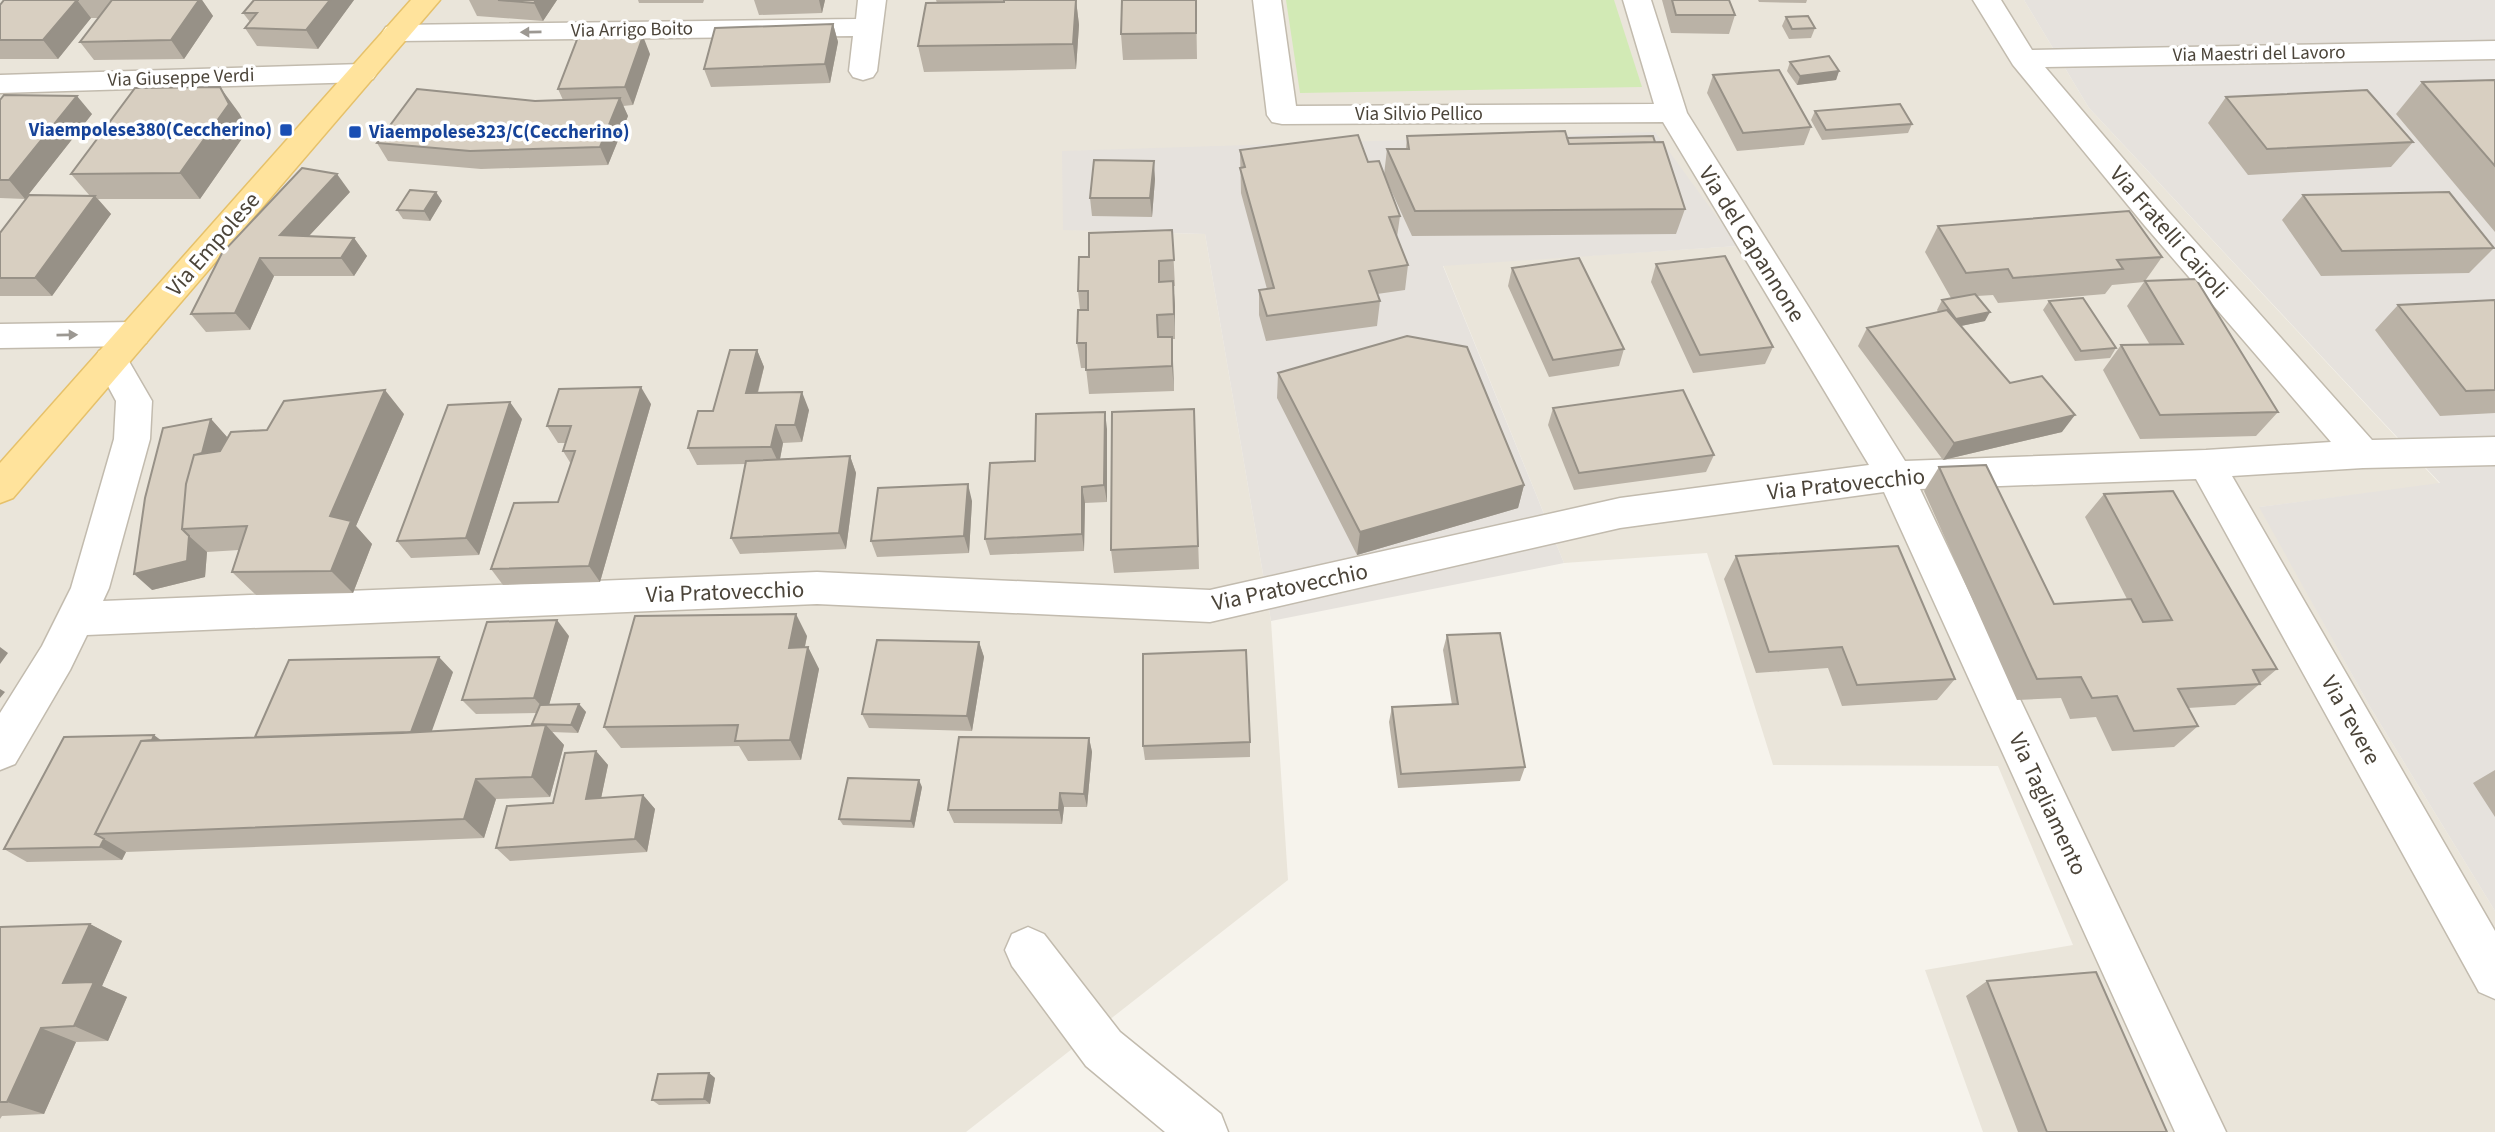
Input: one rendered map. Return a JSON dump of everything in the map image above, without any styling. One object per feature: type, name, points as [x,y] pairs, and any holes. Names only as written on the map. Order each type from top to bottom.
[{"type":"main road","name":"Via Empolese","points":[[0,488],[426,0]]},
{"type":"street","name":"Via Silvio Pellico","points":[[1267,0],[1282,115],[1672,113]]},
{"type":"street","name":"Via del Capannone","points":[[1637,0],[1672,113],[1895,476]]},
{"type":"street","name":"Via Fratelli Cairoli","points":[[1987,0],[2023,59],[2156,218],[2363,454]]},
{"type":"street","name":"Via Arrigo Boito","points":[[396,33],[870,14]]},
{"type":"street","points":[[863,71],[870,14]]},
{"type":"street","name":"Via Maestri del Lavoro","points":[[2023,59],[2495,50]]},
{"type":"street","name":"Via Giuseppe Verdi","points":[[0,84],[363,73]]},
{"type":"street","points":[[0,336],[122,347],[134,401],[132,439],[90,588],[76,619],[0,751]]},
{"type":"street","name":"Via Pratovecchio","points":[[76,619],[817,588],[1210,606],[1620,513],[1895,476],[2206,464],[2363,454],[2495,451]]},
{"type":"street","name":"Via Tevere","points":[[2206,464],[2495,976]]},
{"type":"street","name":"Via Tagliamento","points":[[1895,476],[2201,1132]]},
{"type":"street","points":[[1028,950],[1103,1049],[1203,1132]]},
{"type":"shaded area","points":[[0,0],[2024,0],[2089,108],[2440,484],[2260,507],[2370,707],[2495,911],[2495,1132],[1983,1132],[1925,970],[2073,945],[1998,766],[1773,765],[1707,553],[1564,563],[1443,265],[1737,246],[1063,230],[1205,234],[1271,621],[1288,880],[966,1132],[0,1132]]},
{"type":"shaded area","points":[[2024,0],[2495,0],[2495,911],[2370,707],[2259,507],[2440,483],[2089,108]]},
{"type":"shaded area","points":[[1655,132],[1738,246],[1443,266],[1564,563],[1271,621],[1205,234],[1063,230],[1062,151]]},
{"type":"green space","points":[[1286,0],[1614,0],[1642,87],[1300,93]]},
{"type":"building","points":[[4,0],[77,0],[43,40],[0,40],[0,5]]},
{"type":"building","points":[[112,0],[199,0],[171,40],[80,42]]},
{"type":"building","points":[[254,0],[330,0],[306,30],[245,28],[257,13],[243,13]]},
{"type":"building","points":[[498,0],[536,0],[534,3]]},
{"type":"building","points":[[1076,0],[1073,44],[918,46],[926,3]]},
{"type":"building","points":[[1122,0],[1196,0],[1196,33],[1121,34]]},
{"type":"building","points":[[1672,0],[1729,0],[1735,15],[1676,15]]},
{"type":"building","points":[[1808,16],[1815,28],[1792,29],[1786,17]]},
{"type":"building","points":[[833,24],[825,64],[704,69],[715,28]]},
{"type":"building","points":[[643,36],[625,87],[558,89],[578,37]]},
{"type":"building","points":[[1829,56],[1839,71],[1800,76],[1790,62]]},
{"type":"building","points":[[1779,70],[1811,127],[1743,133],[1713,75]]},
{"type":"building","points":[[2495,80],[2495,166],[2422,82]]},
{"type":"building","points":[[220,87],[229,104],[180,173],[71,174],[135,88]]},
{"type":"building","points":[[417,89],[535,101],[620,98],[600,147],[470,151],[377,143]]},
{"type":"building","points":[[2367,90],[2413,142],[2267,149],[2226,97]]},
{"type":"building","points":[[4,95],[77,96],[9,180],[0,180],[0,100]]},
{"type":"building","points":[[1900,104],[1912,124],[1826,130],[1815,111]]},
{"type":"building","points":[[1565,131],[1569,144],[1663,142],[1685,209],[1415,211],[1387,149],[1409,149],[1407,136]]},
{"type":"building","points":[[1358,135],[1368,162],[1379,161],[1400,216],[1389,217],[1408,265],[1369,271],[1380,301],[1267,316],[1259,290],[1274,288],[1240,168],[1245,167],[1240,150]]},
{"type":"building","points":[[1653,136],[1655,142],[1569,144],[1567,138]]},
{"type":"building","points":[[1094,160],[1154,161],[1150,198],[1090,198]]},
{"type":"building","points":[[302,168],[337,174],[280,235],[354,238],[341,258],[260,258],[235,313],[191,314],[222,253]]},
{"type":"building","points":[[410,190],[436,192],[424,211],[397,210]]},
{"type":"building","points":[[2449,192],[2494,248],[2342,251],[2303,195]]},
{"type":"building","points":[[29,195],[95,196],[35,278],[0,278],[0,233]]},
{"type":"building","points":[[2129,211],[2162,257],[2117,260],[2123,269],[2013,278],[2008,269],[1966,273],[1938,226]]},
{"type":"building","points":[[1172,230],[1174,260],[1159,261],[1159,282],[1173,281],[1174,314],[1157,315],[1158,337],[1172,337],[1172,366],[1086,370],[1086,343],[1077,343],[1078,310],[1088,310],[1088,291],[1078,291],[1079,257],[1089,257],[1089,233]]},
{"type":"building","points":[[1725,256],[1773,347],[1700,355],[1656,264]]},
{"type":"building","points":[[1579,258],[1624,349],[1553,360],[1512,268]]},
{"type":"building","points":[[2196,279],[2278,412],[2160,415],[2121,345],[2183,344],[2145,281]]},
{"type":"building","points":[[1975,294],[1990,312],[1956,319],[1942,300]]},
{"type":"building","points":[[2083,298],[2116,348],[2081,351],[2049,301]]},
{"type":"building","points":[[2495,300],[2495,390],[2466,391],[2398,305]]},
{"type":"building","points":[[1947,310],[2010,383],[2042,376],[2075,415],[1954,443],[1867,328]]},
{"type":"building","points":[[1407,336],[1467,347],[1524,485],[1360,532],[1278,373]]},
{"type":"building","points":[[730,350],[757,350],[746,393],[802,392],[795,425],[776,425],[771,447],[688,448],[698,411],[713,411]]},
{"type":"building","points":[[641,387],[589,566],[491,569],[514,503],[558,502],[575,451],[563,451],[571,426],[547,426],[559,389]]},
{"type":"building","points":[[385,390],[330,516],[351,521],[331,571],[232,572],[247,526],[182,529],[186,484],[194,455],[220,451],[231,432],[267,430],[284,401]]},
{"type":"building","points":[[1683,390],[1714,455],[1579,473],[1553,408]]},
{"type":"building","points":[[510,402],[466,538],[397,541],[448,405]]},
{"type":"building","points":[[1194,409],[1198,546],[1111,550],[1112,412]]},
{"type":"building","points":[[1105,412],[1104,485],[1082,487],[1082,534],[985,539],[990,463],[1035,461],[1036,414]]},
{"type":"building","points":[[211,419],[202,453],[194,455],[186,484],[182,529],[189,536],[187,561],[134,574],[145,498],[163,428]]},
{"type":"building","points":[[850,456],[839,533],[731,538],[746,461]]},
{"type":"building","points":[[1986,465],[2054,604],[2131,599],[2143,622],[2172,620],[2104,494],[2173,491],[2277,669],[2253,670],[2260,684],[2178,689],[2198,726],[2134,731],[2117,696],[2092,698],[2081,677],[2037,679],[1939,467]]},
{"type":"building","points":[[968,484],[964,536],[871,541],[878,488]]},
{"type":"building","points":[[1898,546],[1955,679],[1857,685],[1842,647],[1769,652],[1736,556]]},
{"type":"building","points":[[796,614],[789,648],[808,647],[790,740],[735,741],[738,725],[604,727],[635,616]]},
{"type":"building","points":[[557,620],[534,698],[462,700],[487,622]]},
{"type":"building","points":[[1500,633],[1525,767],[1401,774],[1392,707],[1458,704],[1447,635]]},
{"type":"building","points":[[877,640],[979,642],[967,716],[862,714]]},
{"type":"building","points":[[1246,650],[1250,742],[1143,746],[1143,654]]},
{"type":"building","points":[[439,657],[411,732],[255,737],[289,660]]},
{"type":"building","points":[[579,704],[571,725],[532,724],[540,705]]},
{"type":"building","points":[[546,725],[532,777],[476,779],[464,819],[95,834],[141,741],[402,733]]},
{"type":"building","points":[[154,735],[152,740],[141,741],[95,834],[104,839],[100,847],[4,849],[64,737]]},
{"type":"building","points":[[959,737],[1089,738],[1084,794],[1060,793],[1059,810],[948,810]]},
{"type":"building","points":[[596,751],[586,799],[643,795],[635,839],[496,848],[507,806],[553,803],[565,753]]},
{"type":"building","points":[[848,778],[919,780],[911,821],[839,819]]},
{"type":"building","points":[[90,924],[63,983],[94,982],[74,1026],[41,1028],[7,1102],[0,1102],[0,927]]},
{"type":"building","points":[[2096,972],[2167,1132],[2047,1132],[1987,981]]},
{"type":"building","points":[[709,1073],[704,1099],[652,1100],[658,1074]]},
{"type":"place","name":"Viaempolese380(Ceccherino)","points":[[286,130]]},
{"type":"place","name":"Viaempolese323/C(Ceccherino)","points":[[355,132]]}]
